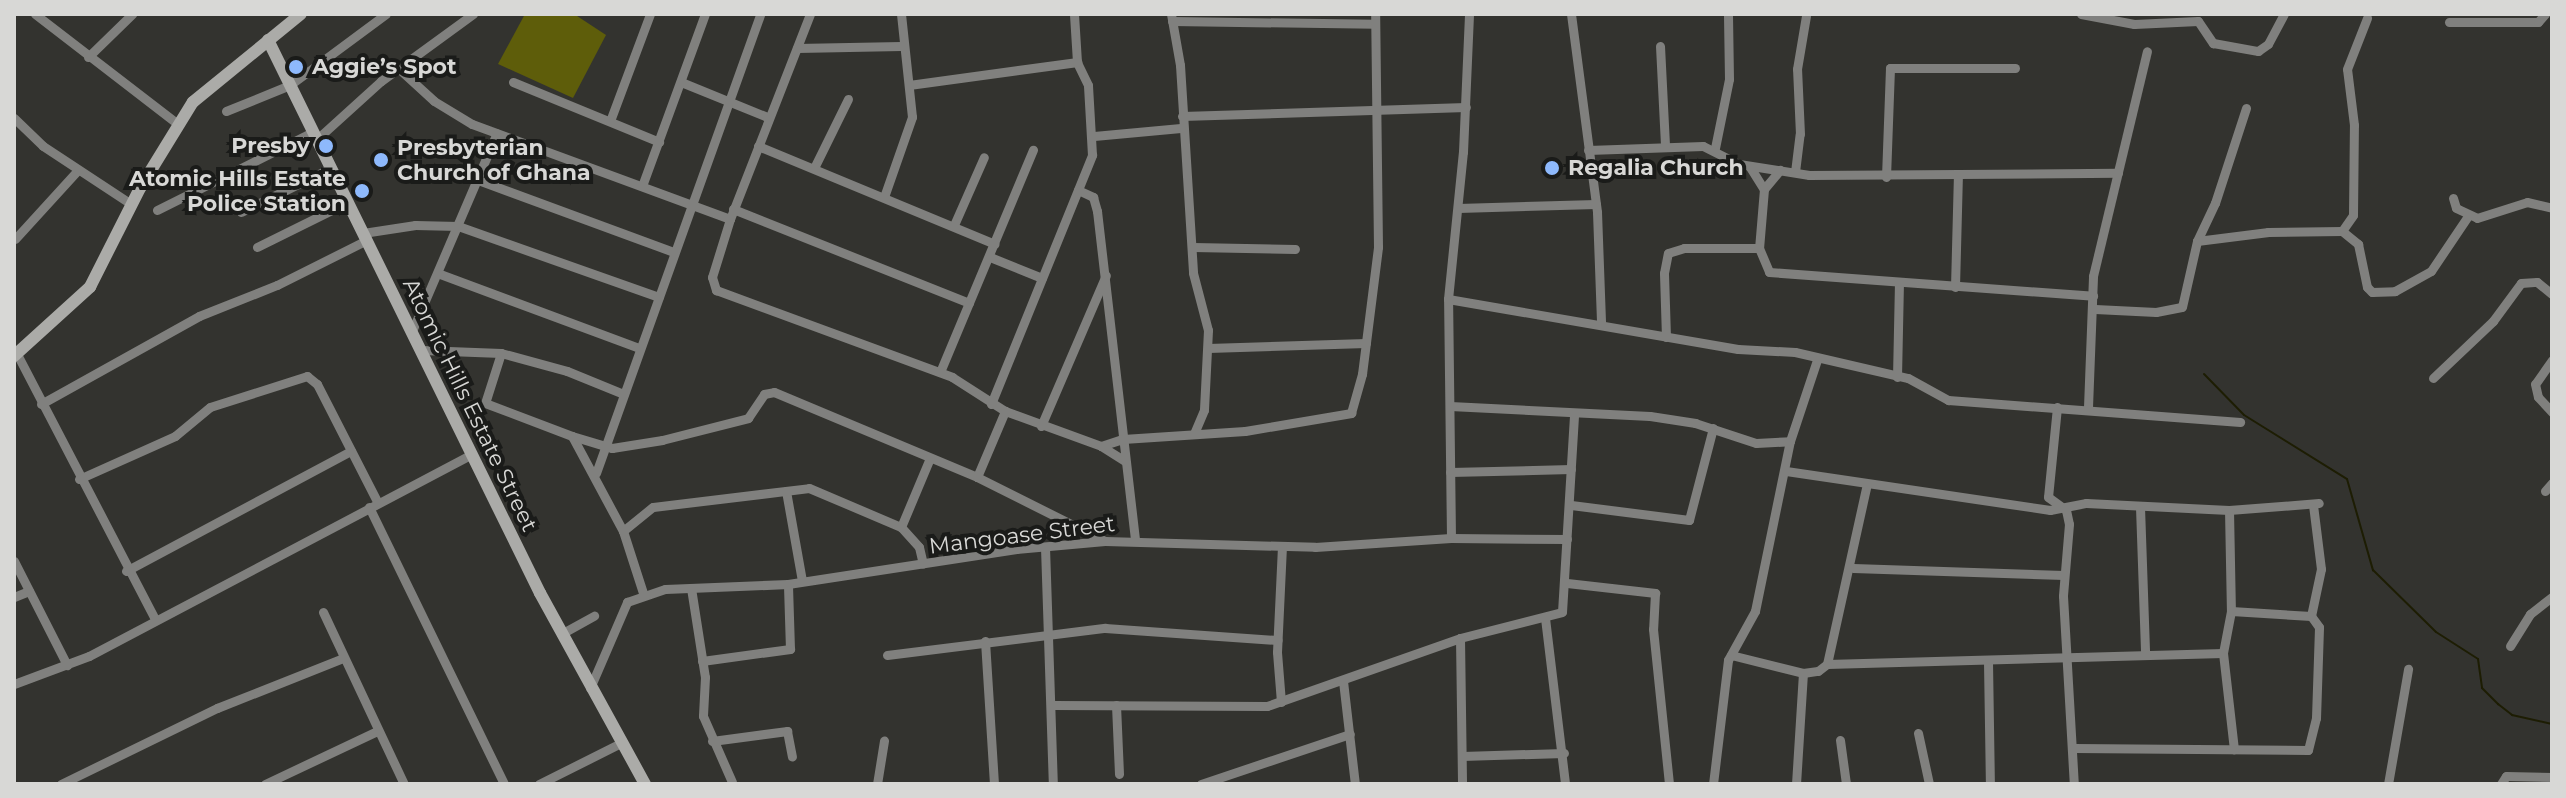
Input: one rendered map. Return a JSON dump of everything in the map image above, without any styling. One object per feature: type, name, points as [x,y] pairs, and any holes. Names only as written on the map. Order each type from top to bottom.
[{"type":"street","points":[[35,14],[178,124]]},
{"type":"street","points":[[88,57],[132,14]]},
{"type":"street","points":[[155,619],[126,571],[15,355],[90,287],[131,204],[178,124],[204,90],[301,14]]},
{"type":"street","points":[[226,111],[290,85],[386,14]]},
{"type":"street","points":[[157,210],[315,136],[473,14]]},
{"type":"street","points":[[610,121],[650,14]]},
{"type":"street","points":[[642,186],[705,14]]},
{"type":"street","points":[[596,473],[621,393],[659,297],[760,14]]},
{"type":"street","points":[[810,14],[731,214],[712,277],[716,290],[940,372],[1005,411],[1101,446],[1125,461]]},
{"type":"street","points":[[884,197],[910,129],[909,85],[901,46],[901,14]]},
{"type":"street","points":[[991,404],[1078,190],[1094,136],[1088,85],[1077,62],[1074,14]]},
{"type":"street","points":[[1451,538],[1448,299],[1466,107],[1469,14]]},
{"type":"street","points":[[1571,14],[1596,204],[1601,323]]},
{"type":"street","points":[[1715,148],[1729,79],[1728,14]]},
{"type":"street","points":[[2081,14],[2134,24],[2201,17],[2213,43],[2258,51],[2268,44],[2284,14]]},
{"type":"street","points":[[2449,22],[2538,22],[2545,14]]},
{"type":"street","points":[[1795,172],[1797,69],[1806,16]]},
{"type":"street","points":[[1101,446],[1123,439],[1194,434],[1344,417],[1356,402],[1378,247],[1379,112],[1375,19],[1172,17],[1193,247],[1208,348],[1202,378],[1204,410],[1194,434]]},
{"type":"street","points":[[2342,231],[2353,215],[2355,165],[2347,69],[2363,19]]},
{"type":"street","name":"Atomic Hills Estate Street","points":[[268,40],[561,634],[645,784]]},
{"type":"street","points":[[797,48],[901,46]]},
{"type":"street","points":[[1660,46],[1665,146]]},
{"type":"street","points":[[2088,407],[2095,309],[2093,276],[2147,51]]},
{"type":"street","points":[[909,85],[1077,62]]},
{"type":"street","points":[[1886,177],[1890,68],[2015,68]]},
{"type":"street","points":[[399,69],[450,113],[497,133],[690,204],[731,214],[969,303]]},
{"type":"street","points":[[513,82],[659,142]]},
{"type":"street","points":[[681,82],[767,117]]},
{"type":"street","points":[[814,168],[848,99]]},
{"type":"street","points":[[1182,116],[1466,107]]},
{"type":"street","points":[[2095,309],[2156,312],[2182,307],[2197,241],[2215,203],[2246,108]]},
{"type":"street","points":[[14,118],[78,170],[131,204]]},
{"type":"street","points":[[1094,136],[1181,128]]},
{"type":"street","points":[[412,331],[440,274],[497,133]]},
{"type":"street","points":[[758,146],[995,244]]},
{"type":"street","points":[[1588,150],[1665,146],[1715,148],[1750,167],[1886,177],[2118,173]]},
{"type":"street","points":[[940,372],[1033,150]]},
{"type":"street","points":[[954,225],[984,157]]},
{"type":"street","points":[[1750,167],[1764,189]]},
{"type":"street","points":[[241,212],[331,168]]},
{"type":"street","points":[[15,239],[78,170]]},
{"type":"street","points":[[1780,170],[1764,189],[1759,248],[1769,272],[2093,296]]},
{"type":"street","points":[[1955,287],[1958,176]]},
{"type":"street","points":[[478,180],[674,252]]},
{"type":"street","points":[[1078,190],[1093,197],[1106,273],[1135,541]]},
{"type":"street","points":[[2453,198],[2456,208],[2468,216],[2484,218],[2537,201],[2552,208]]},
{"type":"street","points":[[257,247],[348,202]]},
{"type":"street","points":[[1458,208],[1596,204]]},
{"type":"street","points":[[2197,241],[2268,232],[2342,231],[2358,244],[2367,287],[2372,292],[2395,291],[2431,271],[2468,216]]},
{"type":"street","points":[[41,404],[209,311],[277,285],[365,237],[415,225],[458,226],[659,297]]},
{"type":"street","points":[[1193,247],[1295,249]]},
{"type":"street","points":[[1666,337],[1664,273],[1668,253],[1684,248],[1759,248]]},
{"type":"street","points":[[990,257],[1042,278]]},
{"type":"street","points":[[1041,426],[1106,273]]},
{"type":"street","points":[[440,274],[639,348]]},
{"type":"street","points":[[2433,378],[2493,321],[2521,283],[2537,282],[2552,294]]},
{"type":"street","points":[[1897,377],[1899,283]]},
{"type":"street","points":[[1448,299],[1817,360],[1897,377],[1948,400],[2088,407],[2163,419],[2240,422]]},
{"type":"street","points":[[1208,348],[1366,343]]},
{"type":"street","points":[[422,350],[501,353],[567,371],[621,393]]},
{"type":"street","points":[[501,353],[485,403],[604,446],[662,440],[748,418],[768,391],[977,477],[1105,541]]},
{"type":"street","points":[[1713,784],[1731,655],[1755,611],[1790,441],[1817,360]]},
{"type":"street","points":[[2552,360],[2535,384],[2538,397],[2552,412]]},
{"type":"street","points":[[79,479],[175,436],[210,407],[300,376],[317,384],[351,451],[503,782],[491,784]]},
{"type":"street","points":[[1450,406],[1540,407],[1574,413],[1650,416],[1713,428],[1756,443],[1790,441]]},
{"type":"street","points":[[2057,407],[2048,497],[2066,510]]},
{"type":"street","points":[[977,477],[1005,411]]},
{"type":"street","points":[[1053,705],[1225,707],[1281,702],[1460,638],[1545,618],[1565,610],[1574,413]]},
{"type":"street","points":[[1571,505],[1689,520],[1713,428]]},
{"type":"street","points":[[572,436],[596,473],[623,531],[643,593],[621,610],[590,688]]},
{"type":"street","points":[[126,571],[351,451]]},
{"type":"street","points":[[14,684],[67,665],[472,454]]},
{"type":"street","points":[[901,527],[930,458]]},
{"type":"street","points":[[1450,472],[1571,469]]},
{"type":"street","points":[[1786,471],[2066,510],[2077,503],[2229,510],[2316,504],[2321,569],[2311,616],[2319,627],[2311,744],[2299,752],[2074,748]]},
{"type":"street","points":[[1731,655],[1803,673],[1818,671],[1827,664],[1853,568],[1867,484]]},
{"type":"street","points":[[623,531],[653,507],[809,488],[901,527],[919,547],[923,564]]},
{"type":"street","points":[[786,491],[802,581]]},
{"type":"street","points":[[2140,507],[2145,652]]},
{"type":"street","points":[[2066,510],[2064,575],[2074,784]]},
{"type":"street","points":[[2229,510],[2231,611],[2223,653],[2234,749]]},
{"type":"street","name":"Mangoase Street","points":[[643,593],[788,584],[1105,541],[1282,547],[1451,538],[1567,539]]},
{"type":"street","points":[[1045,547],[1052,632],[1053,784]]},
{"type":"street","points":[[1281,702],[1278,640],[1282,547]]},
{"type":"street","points":[[14,561],[67,665]]},
{"type":"street","points":[[1853,568],[2064,575]]},
{"type":"street","points":[[1567,583],[1655,593],[1653,629],[1669,784]]},
{"type":"street","points":[[702,661],[790,649],[788,584]]},
{"type":"street","points":[[691,588],[702,661],[703,716],[732,782]]},
{"type":"street","points":[[14,597],[29,591]]},
{"type":"street","points":[[2510,646],[2530,614],[2552,597]]},
{"type":"street","points":[[2231,611],[2311,616]]},
{"type":"street","points":[[323,612],[375,732],[404,784]]},
{"type":"street","points":[[561,634],[594,616]]},
{"type":"street","points":[[1545,618],[1564,753],[1565,784]]},
{"type":"street","points":[[887,655],[1052,632],[1151,629],[1278,640]]},
{"type":"street","points":[[1460,638],[1462,784]]},
{"type":"street","points":[[985,641],[994,784]]},
{"type":"street","points":[[1827,664],[1988,662],[2145,652],[2223,653]]},
{"type":"street","points":[[62,784],[80,779],[217,708],[343,658]]},
{"type":"street","points":[[1988,662],[1990,784]]},
{"type":"street","points":[[2388,784],[2408,669]]},
{"type":"street","points":[[1796,784],[1803,673]]},
{"type":"street","points":[[1343,681],[1355,784]]},
{"type":"street","points":[[1116,705],[1119,774]]},
{"type":"street","points":[[712,741],[787,731],[792,757]]},
{"type":"street","points":[[265,784],[375,732]]},
{"type":"street","points":[[1918,733],[1929,784]]},
{"type":"street","points":[[1201,784],[1350,734]]},
{"type":"street","points":[[1840,740],[1846,784]]},
{"type":"street","points":[[877,784],[884,741]]},
{"type":"street","points":[[539,784],[621,743]]},
{"type":"street","points":[[1462,756],[1564,753]]},
{"type":"street","points":[[2501,784],[2506,776],[2552,777]]},
{"type":"shaded area","points":[[525,14],[574,14],[606,35],[573,98],[498,64]]},
{"type":"waterway","points":[[2204,374],[2244,415],[2347,479],[2373,570],[2436,632],[2478,659],[2482,688],[2498,704],[2512,715],[2552,724]]},
{"type":"place","name":"Aggie’s Spot","points":[[296,67]]},
{"type":"place","name":"Presby","points":[[326,146]]},
{"type":"place","name":"Presbyterian Church of Ghana","points":[[381,160]]},
{"type":"place","name":"Regalia Church","points":[[1552,168]]},
{"type":"place","name":"Atomic Hills Estate Police Station","points":[[362,191]]}]
